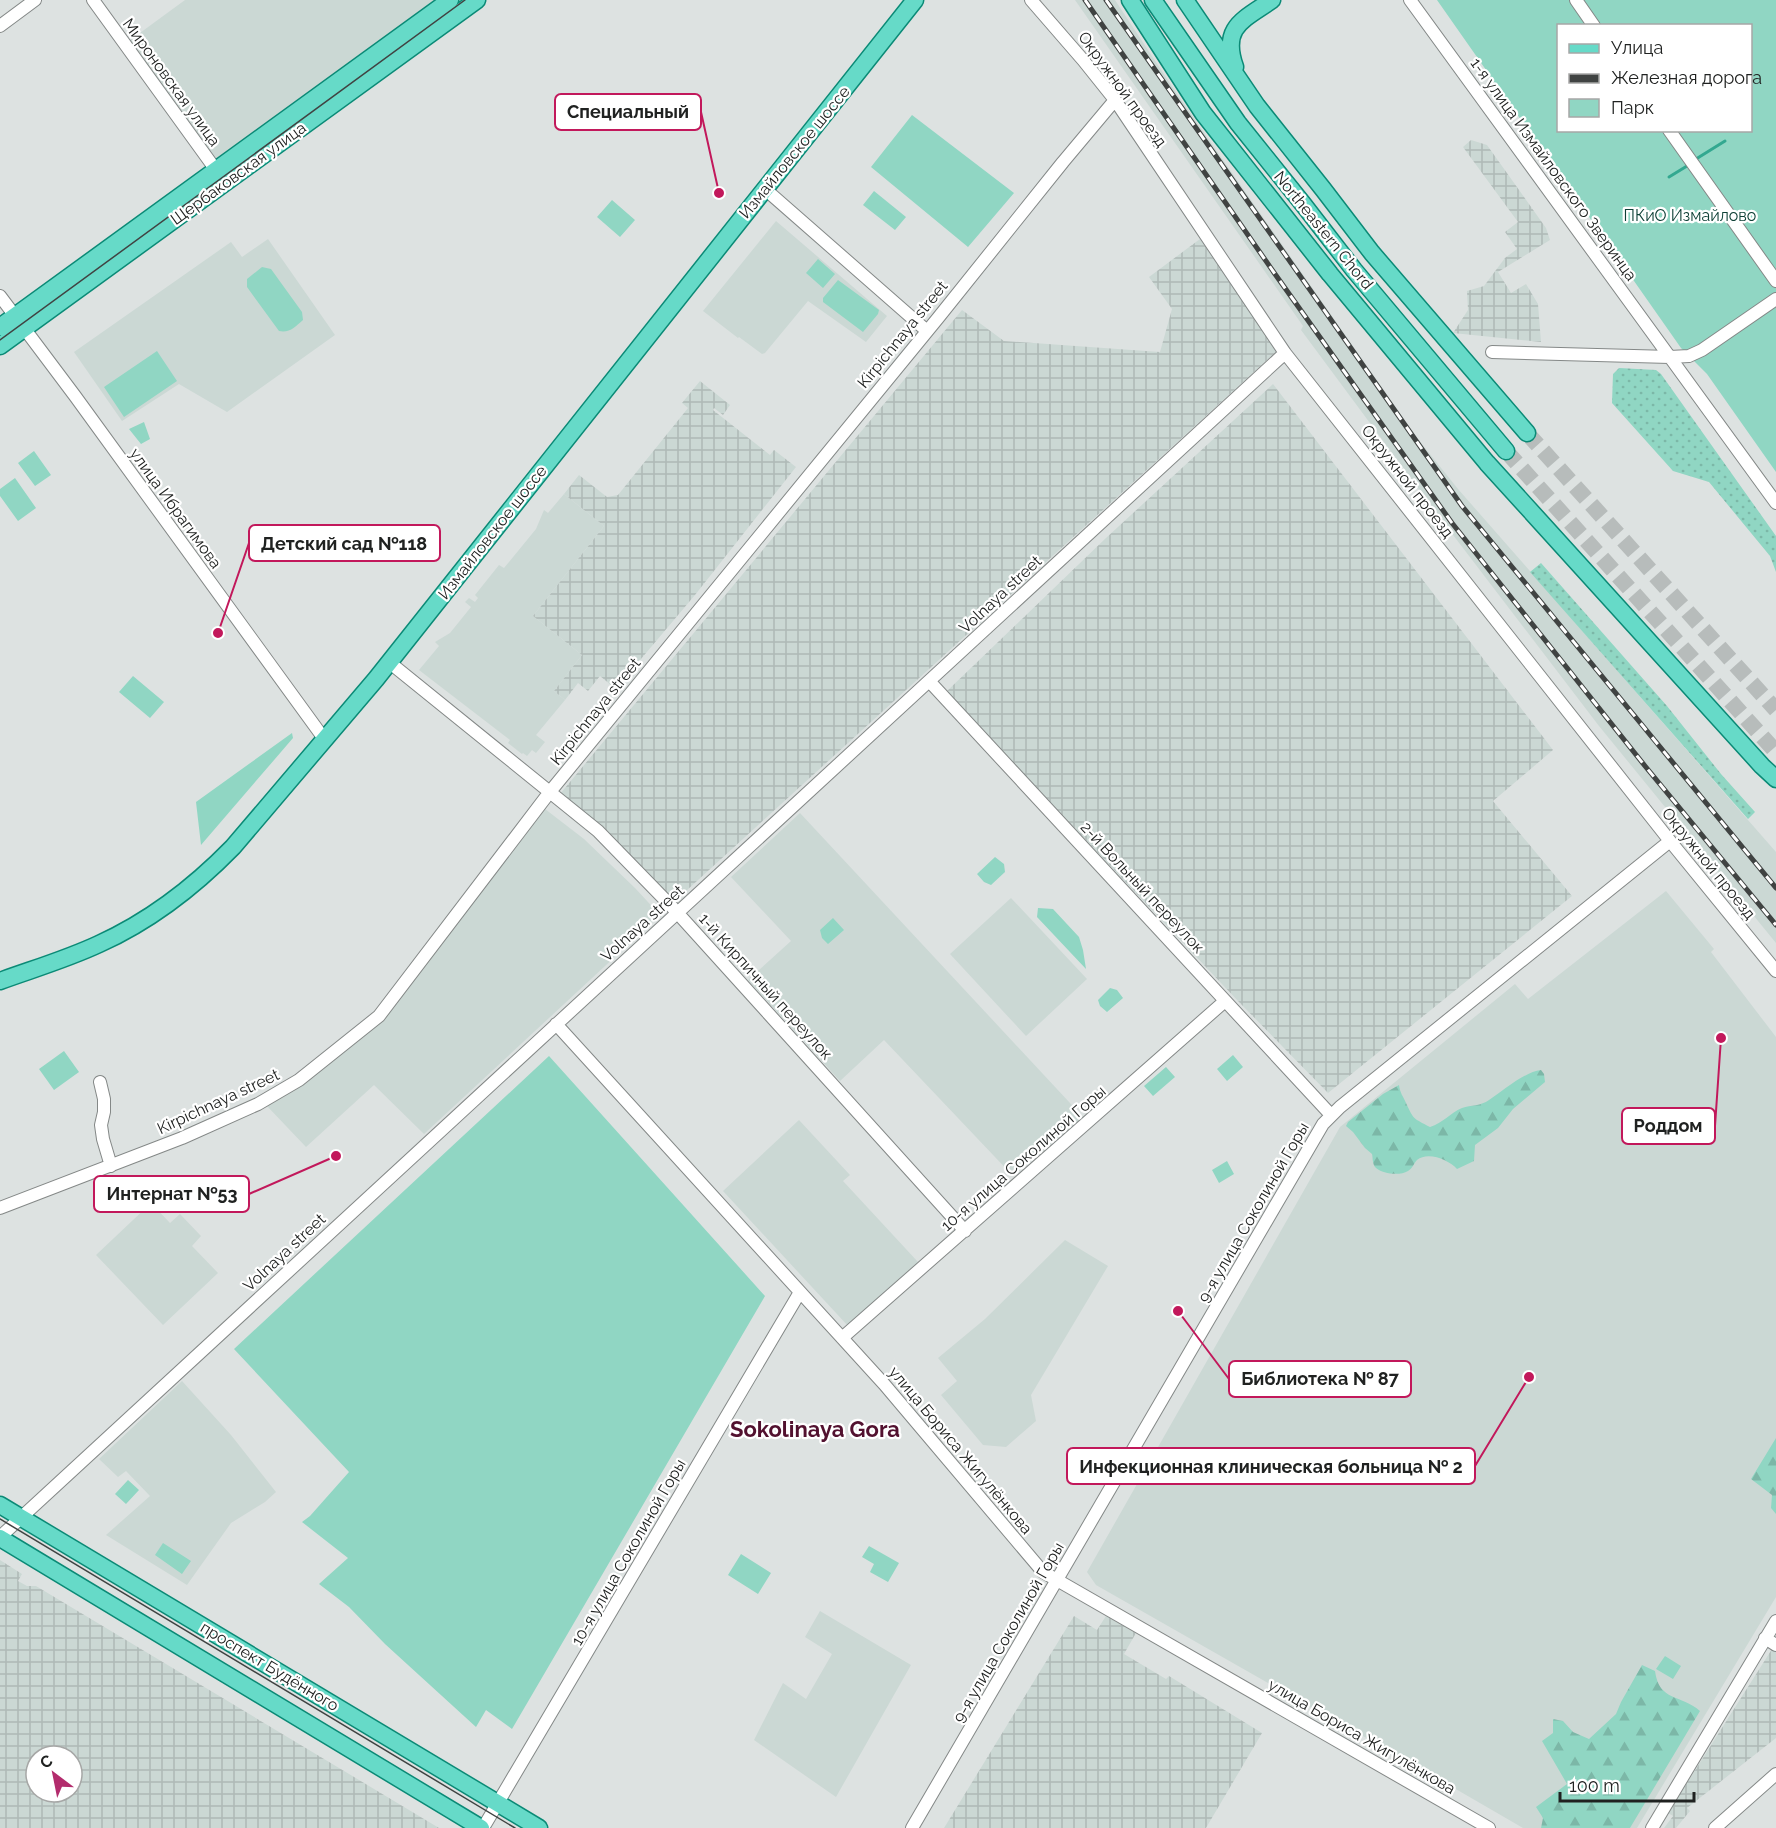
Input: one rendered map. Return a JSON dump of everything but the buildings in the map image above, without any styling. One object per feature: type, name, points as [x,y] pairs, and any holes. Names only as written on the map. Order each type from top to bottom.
[{"type":"main road","name":"Щербаковская улица","points":[[221,176],[450,0]]},
{"type":"main road","name":"Щербаковская улица","points":[[0,346],[20,322],[221,176],[477,0]]},
{"type":"main road","name":"Измайловское шоссе","points":[[0,981],[100,944],[134,926],[192,886],[233,848],[389,662],[915,0]]},
{"type":"main road","points":[[1130,0],[1203,113],[1330,274],[1487,463],[1776,779]]},
{"type":"main road","name":"Northeastern Chord","points":[[1153,0],[1238,123],[1362,279],[1506,452]]},
{"type":"main road","name":"Northeastern Chord","points":[[1185,0],[1240,82],[1372,253],[1527,433]]},
{"type":"main road","points":[[1240,82],[1229,46],[1232,35],[1240,22],[1272,0]]},
{"type":"main road","name":"Щербаковская улица","points":[[0,327],[20,322]]},
{"type":"main road","name":"проспект Будённого","points":[[0,1505],[539,1828]]},
{"type":"main road","name":"проспект Будённого","points":[[0,1538],[482,1828]]},
{"type":"street","points":[[0,26],[35,0]]},
{"type":"street","name":"Мироновская улица","points":[[93,0],[221,176]]},
{"type":"street","name":"Окружной проезд","points":[[1031,0],[1115,100],[1285,353],[1670,841],[1776,971]]},
{"type":"street","name":"1-я улица Измайловского Зверинца","points":[[1410,0],[1776,503]]},
{"type":"street","points":[[1576,0],[1593,24]]},
{"type":"street","name":"Kirpichnaya street","points":[[0,1208],[205,1128],[281,1092],[333,1054],[379,1016],[549,793],[1115,100]]},
{"type":"street","points":[[1670,132],[1776,281]]},
{"type":"street","points":[[765,189],[927,331]]},
{"type":"street","name":"улица Ибрагимова","points":[[0,296],[325,740]]},
{"type":"street","points":[[1492,352],[1689,356],[1776,299]]},
{"type":"street","name":"Volnaya street","points":[[0,1538],[1285,353]]},
{"type":"street","name":"1-й Кирпичный переулок","points":[[389,662],[604,837],[677,913],[966,1231]]},
{"type":"street","name":"2-й Вольный переулок","points":[[930,682],[1331,1115]]},
{"type":"street","name":"9-я улица Соколиной Горы","points":[[912,1828],[1305,1154],[1331,1115],[1670,841]]},
{"type":"street","name":"10-я улица Соколиной Горы","points":[[842,1338],[1225,1001]]},
{"type":"street","name":"улица Бориса Жигулёнкова","points":[[556,1024],[890,1391],[1043,1572],[1489,1828]]},
{"type":"street","points":[[100,1082],[104,1099],[101,1125],[111,1166]]},
{"type":"street","name":"10-я улица Соколиной Горы","points":[[482,1828],[800,1292]]},
{"type":"street","points":[[1652,1828],[1771,1642],[1776,1621]]},
{"type":"street","points":[[1714,1828],[1776,1774]]},
{"type":"shaded area","points":[[185,0],[444,0],[216,160],[129,41]]},
{"type":"shaded area","points":[[1075,0],[1115,0],[1177,94],[1417,438],[1458,489],[1776,852],[1776,943],[1599,726],[1450,531],[1301,330],[1303,326]]},
{"type":"shaded area","points":[[1471,140],[1487,145],[1546,228],[1550,240],[1498,272],[1511,293],[1526,284],[1538,304],[1541,342],[1453,333],[1468,310],[1467,291],[1484,286],[1505,258],[1517,249],[1505,232],[1518,222],[1463,147]]},
{"type":"shaded area","points":[[776,221],[887,316],[866,342],[808,301],[762,354],[703,311]]},
{"type":"shaded area","points":[[268,239],[335,335],[227,412],[179,384],[122,421],[74,352],[231,242],[242,257]]},
{"type":"shaded area","points":[[1200,239],[1277,351],[674,902],[560,794],[962,310],[1004,341],[1160,352],[1172,309],[1149,277]]},
{"type":"shaded area","points":[[700,381],[730,405],[723,415],[714,408],[713,410],[770,455],[774,450],[796,467],[617,690],[600,676],[588,691],[578,683],[565,700],[554,691],[582,655],[533,616],[604,526],[564,494],[579,475],[607,497],[618,495],[688,408],[682,403]]},
{"type":"shaded area","points":[[1273,384],[1553,750],[1493,801],[1572,896],[1328,1093],[946,692],[1106,538]]},
{"type":"shaded area","points":[[564,494],[604,526],[533,616],[582,655],[554,691],[565,700],[536,735],[545,742],[536,753],[532,750],[527,756],[508,743],[510,740],[419,670],[439,646],[435,642],[450,633],[471,607],[465,602],[469,598],[475,602],[478,598],[475,595],[499,565],[504,568],[536,529],[544,510],[548,513]]},
{"type":"shaded area","points":[[545,809],[584,839],[660,915],[424,1134],[374,1085],[306,1147],[267,1106],[306,1080],[380,1017]]},
{"type":"shaded area","points":[[800,813],[1083,1117],[1013,1176],[884,1040],[840,1081],[748,980],[791,941],[731,877]]},
{"type":"shaded area","points":[[1666,891],[1714,949],[1711,952],[1776,1037],[1776,1597],[1637,1828],[1523,1828],[1096,1585],[1087,1572],[1340,1127],[1515,984],[1528,999]]},
{"type":"shaded area","points":[[1011,898],[1087,979],[1026,1036],[950,954]]},
{"type":"shaded area","points":[[799,1120],[850,1175],[843,1181],[918,1262],[849,1327],[723,1191]]},
{"type":"shaded area","points":[[151,1203],[170,1223],[180,1214],[201,1236],[192,1246],[218,1273],[163,1325],[96,1255]]},
{"type":"shaded area","points":[[1065,1240],[1108,1266],[1031,1395],[1036,1421],[1006,1447],[983,1445],[941,1395],[957,1381],[938,1358],[985,1319]]},
{"type":"shaded area","points":[[182,1381],[231,1435],[276,1492],[265,1502],[231,1523],[187,1585],[106,1535],[150,1496],[126,1471],[118,1477],[99,1459]]},
{"type":"shaded area","points":[[0,1560],[22,1574],[18,1581],[27,1586],[36,1586],[439,1828],[0,1828]]},
{"type":"shaded area","points":[[820,1611],[911,1665],[836,1797],[754,1740],[783,1683],[806,1699],[832,1654],[805,1637]]},
{"type":"shaded area","points":[[1074,1616],[1097,1630],[1106,1616],[1136,1633],[1124,1654],[1166,1679],[1169,1676],[1262,1733],[1206,1828],[944,1828]]},
{"type":"shaded area","points":[[1772,1649],[1776,1652],[1776,1738],[1687,1808],[1690,1811],[1676,1828],[1664,1828],[1673,1816],[1668,1813]]},
{"type":"green space","name":"ПКиО Измайлово","points":[[1437,0],[1776,0],[1776,472],[1707,374],[1681,348]]},
{"type":"green space","points":[[912,115],[1014,193],[968,247],[871,167]]},
{"type":"green space","points":[[874,191],[906,217],[895,230],[863,205]]},
{"type":"green space","points":[[612,200],[635,220],[620,237],[597,217]]},
{"type":"green space","points":[[818,259],[835,274],[823,288],[806,273]]},
{"type":"green space","points":[[262,267],[271,269],[302,312],[303,320],[289,330],[279,331],[247,287],[247,279]]},
{"type":"green space","points":[[838,280],[879,310],[863,332],[823,302],[823,298]]},
{"type":"green space","points":[[157,351],[177,381],[124,417],[104,387]]},
{"type":"green space","points":[[1619,368],[1656,370],[1661,374],[1776,536],[1776,572],[1770,556],[1709,482],[1673,471],[1612,403],[1613,374]]},
{"type":"green space","points":[[144,422],[150,439],[141,444],[129,429]]},
{"type":"green space","points":[[34,451],[51,475],[35,486],[18,463]]},
{"type":"green space","points":[[15,478],[36,508],[18,521],[0,496],[0,489]]},
{"type":"green space","points":[[1541,563],[1667,706],[1721,774],[1755,812],[1748,819],[1530,572]]},
{"type":"green space","points":[[133,676],[164,702],[150,718],[119,692]]},
{"type":"green space","points":[[292,733],[293,738],[201,845],[196,802]]},
{"type":"green space","points":[[995,857],[1004,864],[1005,872],[991,885],[984,882],[977,874]]},
{"type":"green space","points":[[1038,908],[1053,909],[1079,937],[1086,969],[1037,917]]},
{"type":"green space","points":[[833,918],[844,930],[828,944],[822,938],[820,930]]},
{"type":"green space","points":[[1110,988],[1117,990],[1123,998],[1107,1012],[1100,1006],[1098,1000]]},
{"type":"green space","points":[[64,1051],[79,1072],[54,1090],[39,1069]]},
{"type":"green space","points":[[1233,1055],[1243,1067],[1227,1081],[1217,1069]]},
{"type":"green space","points":[[549,1056],[765,1296],[512,1729],[486,1710],[476,1727],[385,1644],[349,1607],[319,1584],[348,1558],[302,1522],[349,1472],[234,1349]]},
{"type":"green space","points":[[1166,1067],[1175,1077],[1153,1096],[1144,1086]]},
{"type":"green space","points":[[1541,1070],[1545,1082],[1513,1109],[1498,1128],[1475,1145],[1474,1161],[1457,1169],[1444,1160],[1427,1156],[1417,1160],[1405,1173],[1383,1172],[1373,1163],[1372,1154],[1346,1126],[1383,1094],[1399,1085],[1413,1116],[1430,1127],[1462,1108],[1486,1102],[1521,1078]]},
{"type":"green space","points":[[1227,1161],[1234,1174],[1219,1183],[1212,1170]]},
{"type":"green space","points":[[1776,1438],[1776,1514],[1771,1508],[1772,1495],[1751,1479]]},
{"type":"green space","points":[[128,1480],[139,1490],[126,1504],[115,1494]]},
{"type":"green space","points":[[163,1543],[191,1561],[182,1574],[155,1555]]},
{"type":"green space","points":[[869,1546],[899,1563],[888,1582],[870,1572],[874,1564],[862,1557]]},
{"type":"green space","points":[[741,1554],[771,1573],[758,1594],[728,1575]]},
{"type":"green space","points":[[1665,1656],[1681,1666],[1673,1679],[1656,1669]]},
{"type":"green space","points":[[1642,1665],[1655,1671],[1657,1681],[1666,1693],[1700,1711],[1630,1828],[1541,1828],[1543,1818],[1536,1807],[1567,1784],[1542,1741],[1553,1733],[1553,1719],[1563,1721],[1573,1732],[1589,1739],[1616,1714]]},
{"type":"waterway","points":[[1696,159],[1725,141]]},
{"type":"waterway","points":[[1669,177],[1687,166]]},
{"type":"tunnel","points":[[1527,433],[1776,710]]},
{"type":"tunnel","points":[[1506,451],[1776,752]]},
{"type":"tram line","points":[[0,340],[465,0]]},
{"type":"tram line","points":[[0,1519],[515,1828]]},
{"type":"railway","points":[[1085,0],[1275,274],[1452,523],[1645,766],[1776,925]]},
{"type":"railway","points":[[1106,0],[1462,506],[1776,888]]},
{"type":"place","name":"Специальный","points":[[719,193]]},
{"type":"place","name":"Детский сад №118","points":[[218,633]]},
{"type":"place","name":"Роддом","points":[[1721,1038]]},
{"type":"place","name":"Интернат №53","points":[[336,1156]]},
{"type":"place","name":"Библиотека № 87","points":[[1178,1311]]},
{"type":"place","name":"Инфекционная клиническая больница № 2","points":[[1529,1377]]},
{"type":"district","name":"Sokolinaya Gora","points":[[815,1429]]}]
